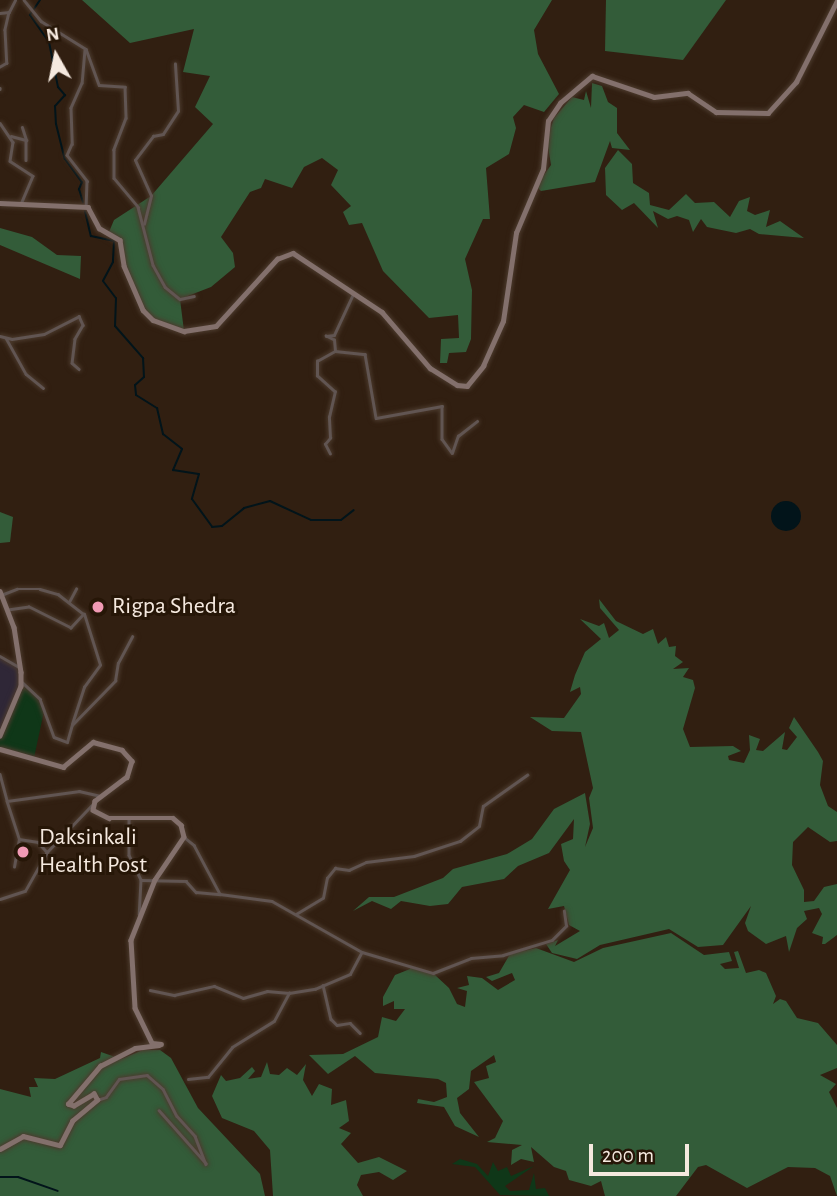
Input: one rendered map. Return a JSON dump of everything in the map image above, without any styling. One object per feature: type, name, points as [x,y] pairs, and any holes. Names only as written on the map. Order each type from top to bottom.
[{"type":"main road","points":[[0,203],[86,206],[99,228],[120,240],[124,266],[143,310],[172,327],[195,332],[216,326],[276,259],[289,252],[355,292],[396,324],[430,368],[457,385],[467,386],[483,366],[503,321],[516,233],[543,169],[548,121],[560,103],[592,76],[654,97],[688,93],[716,112],[768,113],[796,82],[837,1]]},
{"type":"main road","points":[[0,736],[21,681],[21,668],[8,610],[1,593]]},
{"type":"main road","points":[[0,749],[63,767],[93,741],[122,750],[132,761],[127,777],[91,806],[109,818],[173,818],[184,837],[155,880],[139,914],[131,940],[135,1008],[147,1036],[161,1044],[135,1048],[101,1065],[68,1104],[74,1106],[94,1094],[97,1100],[72,1121],[60,1145],[23,1136],[0,1149]]},
{"type":"street","points":[[0,66],[7,62],[5,30],[15,0]]},
{"type":"street","points":[[24,0],[32,9],[86,49],[99,85],[120,85],[128,92],[113,169],[144,224],[153,265],[165,287],[180,299],[194,296]]},
{"type":"street","points":[[0,13],[9,12]]},
{"type":"street","points":[[86,49],[82,83],[71,108],[72,144],[67,155],[87,181],[86,206]]},
{"type":"street","points":[[144,224],[151,196],[135,160],[153,136],[163,134],[178,111],[174,64]]},
{"type":"street","points":[[0,122],[11,136],[26,140]]},
{"type":"street","points":[[22,128],[26,140],[26,160]]},
{"type":"street","points":[[11,136],[10,160],[33,176],[22,202]]},
{"type":"street","points":[[335,351],[334,340],[326,336],[334,335],[355,292]]},
{"type":"street","points":[[0,336],[6,338],[44,334],[79,316],[83,324],[75,339],[72,362],[79,369]]},
{"type":"street","points":[[6,338],[26,374],[43,388]]},
{"type":"street","points":[[330,454],[325,444],[330,438],[329,417],[335,392],[324,384],[316,370],[318,357],[335,351],[365,354],[376,418],[442,406],[442,439],[452,453],[458,436],[477,421]]},
{"type":"street","points":[[1,593],[17,589],[40,589],[69,602],[84,614],[100,665],[79,696],[67,742],[57,741],[40,699],[21,681]]},
{"type":"street","points":[[69,602],[76,589]]},
{"type":"street","points":[[8,610],[29,607],[71,628],[84,614]]},
{"type":"street","points":[[72,725],[116,681],[120,659],[132,637]]},
{"type":"street","points":[[0,656],[21,668]]},
{"type":"street","points":[[0,774],[19,839],[14,867]]},
{"type":"street","points":[[296,914],[323,898],[327,878],[335,868],[349,870],[366,862],[414,856],[460,841],[478,826],[483,806],[527,775]]},
{"type":"street","points":[[0,798],[79,791],[102,796]]},
{"type":"street","points":[[0,899],[25,891],[47,852],[91,806]]},
{"type":"street","points":[[129,820],[129,855],[141,880],[139,914]]},
{"type":"street","points":[[184,837],[194,845],[220,894]]},
{"type":"street","points":[[19,839],[38,842],[47,852]]},
{"type":"street","points":[[141,880],[186,881],[196,892],[266,899],[362,951],[439,972],[471,958],[503,955],[552,940],[566,926],[564,911]]},
{"type":"street","points":[[150,989],[174,995],[214,986],[236,998],[267,991],[289,993],[323,985],[351,974],[362,951]]},
{"type":"street","points":[[323,985],[331,1019],[337,1025],[350,1023],[360,1033]]},
{"type":"street","points":[[188,1079],[208,1077],[232,1047],[274,1021],[289,993]]},
{"type":"street","points":[[97,1100],[106,1097],[119,1079],[147,1075],[163,1090],[177,1116],[195,1136],[206,1164],[159,1111]]},
{"type":"shaded area","points":[[786,501],[797,505],[801,516],[797,527],[786,531],[775,527],[771,516],[775,505]]},
{"type":"shaded area","points":[[0,657],[20,664],[21,686],[0,736]]},
{"type":"green space","points":[[82,0],[552,0],[534,30],[538,54],[559,94],[544,112],[524,105],[513,117],[516,128],[509,154],[486,168],[490,219],[483,219],[465,259],[472,290],[471,339],[466,352],[449,353],[447,363],[440,363],[441,339],[459,338],[458,315],[429,318],[383,271],[362,223],[349,225],[343,212],[351,206],[331,185],[338,170],[322,158],[304,167],[292,188],[265,179],[261,188],[250,192],[221,237],[233,253],[235,267],[211,287],[180,299],[184,331],[148,316],[128,274],[118,237],[109,232],[114,220],[151,196],[213,124],[195,107],[210,76],[183,72],[194,29],[130,43]]},
{"type":"green space","points":[[606,0],[726,0],[683,60],[605,51]]},
{"type":"green space","points":[[592,83],[602,86],[608,102],[617,108],[617,133],[630,150],[612,148],[610,141],[595,182],[541,191],[536,186],[551,165],[547,140],[554,118],[572,97],[584,100],[586,91],[591,108]]},
{"type":"green space","points":[[618,150],[632,164],[633,183],[649,193],[650,205],[669,210],[686,194],[695,203],[714,202],[730,217],[739,201],[750,197],[747,211],[755,215],[770,210],[766,227],[780,221],[804,238],[759,234],[750,229],[736,233],[707,227],[701,219],[693,232],[689,220],[677,216],[668,219],[653,211],[658,228],[634,203],[622,210],[606,195],[605,168]]},
{"type":"green space","points":[[0,228],[32,237],[57,255],[81,256],[80,279],[0,245]]},
{"type":"green space","points":[[0,512],[13,517],[10,542],[0,543]]},
{"type":"green space","points":[[599,599],[616,621],[643,634],[653,629],[658,644],[666,637],[669,647],[676,646],[675,656],[683,662],[673,669],[689,668],[683,677],[693,680],[695,688],[683,729],[690,747],[733,746],[741,751],[728,756],[729,760],[744,763],[750,750],[749,735],[760,739],[756,750],[763,751],[785,732],[782,749],[787,750],[797,737],[789,728],[794,717],[818,752],[823,761],[820,785],[828,806],[837,812],[837,841],[830,842],[808,827],[793,842],[792,865],[804,890],[804,902],[814,901],[824,887],[837,884],[837,935],[825,944],[822,944],[823,937],[812,933],[822,914],[819,908],[804,911],[807,919],[797,928],[789,952],[786,936],[766,944],[748,931],[745,923],[751,906],[723,945],[698,947],[669,929],[600,945],[577,959],[552,953],[546,944],[558,940],[555,946],[580,931],[569,925],[564,906],[548,909],[570,870],[564,861],[561,844],[573,839],[574,819],[549,853],[518,866],[504,879],[462,887],[448,904],[430,906],[401,901],[391,909],[372,901],[353,911],[369,897],[394,897],[443,878],[453,869],[507,854],[532,839],[554,809],[585,793],[590,824],[585,847],[593,828],[589,798],[593,788],[581,732],[552,731],[530,717],[564,718],[581,694],[580,687],[570,692],[575,675],[585,652],[601,639],[580,619],[599,626],[604,623],[609,638],[619,630],[600,608]]},
{"type":"green space","points":[[21,681],[34,691],[44,711],[34,758],[0,748],[0,736]]},
{"type":"green space","points":[[671,933],[704,955],[729,952],[732,961],[720,964],[725,969],[739,968],[734,952],[738,951],[746,973],[759,970],[766,973],[776,996],[773,1004],[780,999],[786,1001],[797,1018],[818,1023],[837,1045],[837,1068],[820,1075],[836,1084],[829,1092],[837,1108],[837,1196],[830,1176],[815,1168],[788,1167],[747,1188],[706,1165],[698,1167],[676,1196],[605,1196],[601,1181],[591,1186],[569,1180],[566,1171],[554,1167],[531,1147],[534,1162],[521,1159],[511,1165],[512,1150],[522,1145],[487,1142],[495,1138],[503,1121],[474,1082],[489,1078],[486,1066],[496,1062],[494,1055],[471,1071],[469,1089],[457,1098],[460,1113],[479,1137],[455,1126],[444,1107],[417,1103],[418,1099],[434,1102],[447,1097],[446,1083],[438,1079],[375,1073],[355,1056],[328,1074],[309,1055],[343,1054],[378,1037],[382,1017],[396,1021],[405,1009],[394,1009],[394,1001],[383,1006],[383,997],[395,975],[410,969],[409,965],[435,975],[449,988],[457,1004],[465,1007],[467,991],[457,988],[469,985],[467,976],[482,978],[498,990],[515,980],[512,973],[492,981],[486,977],[499,973],[510,954],[536,948],[574,962],[603,948]]},
{"type":"green space","points":[[143,1050],[160,1050],[171,1058],[198,1108],[260,1174],[265,1196],[0,1196],[0,1089],[31,1097],[29,1087],[38,1087],[34,1078],[55,1079],[100,1058],[101,1052],[121,1059]]},
{"type":"green space","points":[[267,1062],[270,1074],[279,1075],[287,1068],[297,1075],[306,1064],[303,1080],[312,1096],[319,1084],[332,1089],[331,1105],[346,1100],[349,1121],[339,1128],[351,1133],[341,1144],[358,1163],[379,1157],[407,1171],[393,1180],[379,1172],[361,1175],[357,1185],[363,1196],[273,1196],[270,1150],[254,1131],[222,1118],[212,1096],[221,1075],[226,1081],[240,1078],[252,1067],[255,1071],[248,1079],[261,1077]]},
{"type":"green space","points":[[460,1159],[477,1164],[488,1176],[493,1162],[498,1171],[507,1167],[511,1176],[534,1166],[505,1186],[510,1191],[529,1190],[534,1173],[536,1189],[545,1188],[549,1196],[500,1195],[475,1167],[452,1164]]},
{"type":"waterway","points":[[40,0],[30,15],[49,42],[58,87],[65,95],[55,106],[56,124],[65,159],[82,182],[79,189],[83,202]]},
{"type":"waterway","points":[[85,211],[91,236],[114,241],[113,262],[103,281],[116,298],[115,326],[143,358],[144,377],[135,385],[136,395],[157,408],[163,434],[182,449],[173,470],[199,474],[192,499],[212,527],[222,526],[244,508],[270,501],[311,520],[341,520],[354,510]]},
{"type":"waterway","points":[[0,1177],[18,1177],[58,1191]]},
{"type":"place","name":"Rigpa Shedra","points":[[98,607]]},
{"type":"place","name":"Daksinkali Health Post","points":[[23,852]]}]
